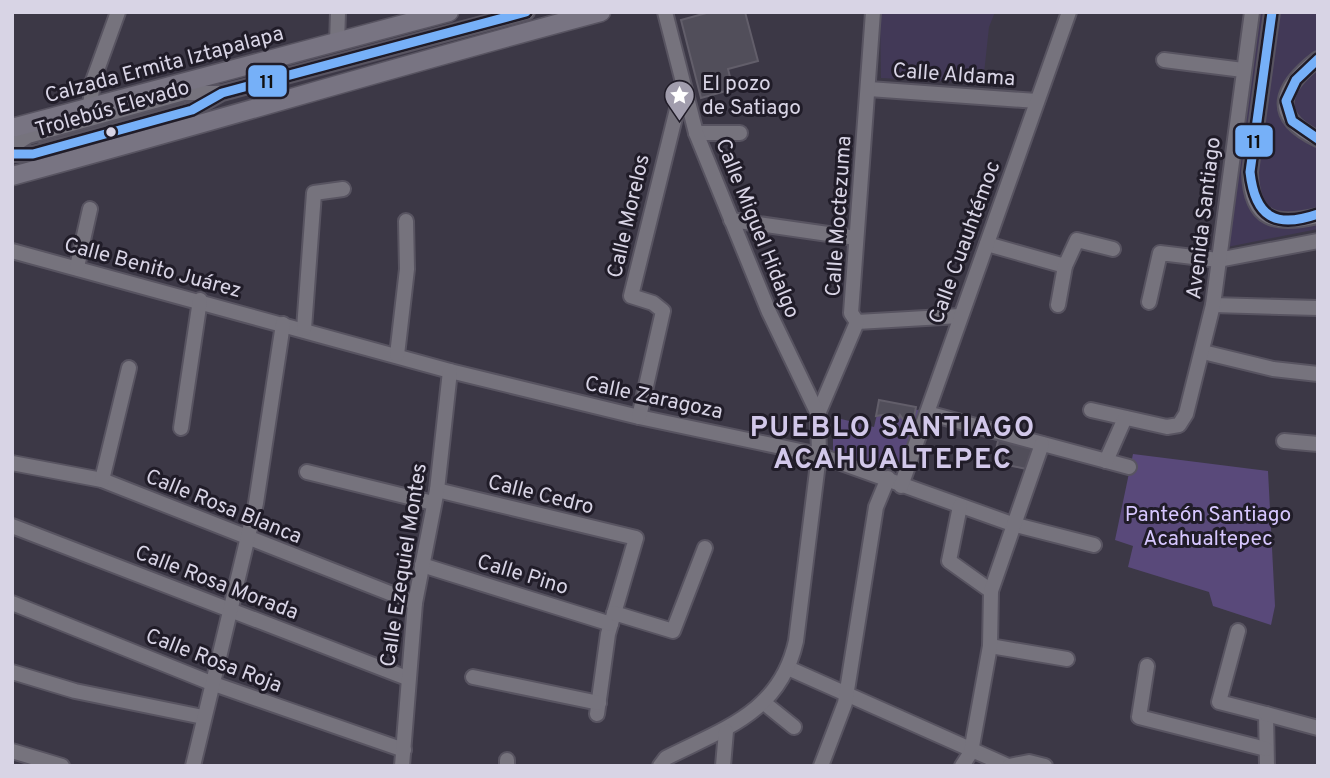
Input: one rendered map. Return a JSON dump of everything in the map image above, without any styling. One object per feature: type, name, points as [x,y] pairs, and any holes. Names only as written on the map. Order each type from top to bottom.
[{"type":"main road","name":"Calzada Ermita Iztapalapa","points":[[12,128],[449,12]]},
{"type":"main road","points":[[12,176],[250,112],[400,65],[601,12]]},
{"type":"street","points":[[90,106],[93,81],[118,12]]},
{"type":"street","points":[[337,43],[338,12]]},
{"type":"street","name":"Trolebús Elevado","points":[[12,154],[33,154],[191,110],[222,93],[527,12]]},
{"type":"street","name":"Calle Miguel Hidalgo","points":[[665,12],[696,133],[769,312],[818,414],[819,455]]},
{"type":"street","name":"Calle Moctezuma","points":[[818,414],[857,322],[851,313],[873,12]]},
{"type":"street","name":"Calle Cuauhtémoc","points":[[821,766],[847,694],[876,507],[895,482],[927,413],[1069,12]]},
{"type":"street","name":"Avenida Santiago","points":[[1125,418],[1167,427],[1180,425],[1186,414],[1213,305],[1252,12]]},
{"type":"street","points":[[1272,12],[1250,172],[1254,203],[1270,217],[1282,222],[1315,216]]},
{"type":"street","points":[[1318,60],[1299,75],[1289,89],[1285,107],[1293,125],[1318,139]]},
{"type":"street","points":[[1164,61],[1243,70]]},
{"type":"street","name":"Calle Morelos","points":[[639,417],[663,311],[653,303],[631,296],[683,88]]},
{"type":"street","name":"Calle Aldama","points":[[869,89],[1037,101]]},
{"type":"street","name":"Trolebús Elevado","points":[[12,146],[28,136],[184,93],[222,93]]},
{"type":"street","points":[[696,133],[740,133]]},
{"type":"street","points":[[304,329],[314,193],[343,189]]},
{"type":"street","points":[[76,267],[90,209]]},
{"type":"street","points":[[731,220],[856,238]]},
{"type":"street","points":[[397,355],[407,269],[406,221]]},
{"type":"street","points":[[1058,306],[1065,266],[1077,240],[1113,249]]},
{"type":"street","points":[[1149,302],[1160,253],[1218,260],[1318,241]]},
{"type":"street","points":[[987,244],[1065,266]]},
{"type":"street","name":"Calle Benito Juárez","points":[[12,251],[283,324]]},
{"type":"street","points":[[181,428],[200,300]]},
{"type":"street","points":[[1213,305],[1318,308]]},
{"type":"street","points":[[857,322],[960,316]]},
{"type":"street","points":[[193,766],[247,538],[283,324]]},
{"type":"street","name":"Calle Zaragoza","points":[[283,324],[450,371],[639,417],[819,455],[1012,524],[1094,545]]},
{"type":"street","points":[[1203,352],[1273,369],[1318,374]]},
{"type":"street","points":[[102,480],[129,368]]},
{"type":"street","name":"Calle Ezequiel Montes","points":[[402,766],[415,603],[435,497],[450,371]]},
{"type":"street","points":[[1091,410],[1125,418],[1106,461]]},
{"type":"street","points":[[927,413],[1129,467]]},
{"type":"street","points":[[1284,441],[1318,444]]},
{"type":"street","points":[[962,766],[971,752],[990,646],[991,591],[1012,524],[1042,444]]},
{"type":"street","points":[[660,766],[666,758],[726,731],[746,718],[763,702],[788,668],[796,641],[819,455]]},
{"type":"street","name":"Calle Rosa Blanca","points":[[12,463],[102,480],[415,603]]},
{"type":"street","name":"Calle Cedro","points":[[307,472],[635,538],[612,618]]},
{"type":"street","points":[[960,506],[949,561],[991,591]]},
{"type":"street","name":"Calle Rosa Morada","points":[[12,526],[407,678]]},
{"type":"street","name":"Calle Pino","points":[[422,565],[612,618],[673,631],[705,548]]},
{"type":"street","name":"Calle Rosa Roja","points":[[12,603],[211,683],[404,750]]},
{"type":"street","points":[[473,677],[598,708],[612,618]]},
{"type":"street","points":[[1238,631],[1219,702],[1318,728]]},
{"type":"street","points":[[990,646],[1067,659]]},
{"type":"street","points":[[1147,666],[1139,717],[1266,749]]},
{"type":"street","points":[[788,668],[971,752],[1008,766],[1029,762],[1045,766]]},
{"type":"street","points":[[12,672],[75,691],[203,717]]},
{"type":"street","points":[[763,702],[794,727]]},
{"type":"street","points":[[1266,714],[1267,766]]},
{"type":"street","points":[[723,766],[726,731]]},
{"type":"street","points":[[12,751],[62,766]]},
{"type":"shaded area","points":[[880,12],[995,12],[989,27],[983,83],[881,78]]},
{"type":"shaded area","points":[[1261,12],[1318,12],[1318,229],[1227,247]]},
{"type":"green space","points":[[880,401],[922,411],[903,468],[895,469],[833,453],[833,417],[874,427]]},
{"type":"green space","name":"Panteón Santiago Acahualtepec","points":[[1133,454],[1268,471],[1275,606],[1271,625],[1213,606],[1209,592],[1128,567],[1133,546],[1115,540]]},
{"type":"building","points":[[710,12],[745,12],[758,61],[728,69],[733,89],[701,98],[681,20]]},
{"type":"building","points":[[184,98],[186,107],[57,143],[56,139],[40,144],[38,139]]},
{"type":"building","points":[[879,400],[916,407],[913,423],[905,422],[900,415],[899,418],[888,414],[876,416]]},
{"type":"building","points":[[999,437],[1036,446],[1031,470],[993,462]]},
{"type":"transit line","name":"11","points":[[12,154],[33,154],[192,110],[222,93],[526,12]]},
{"type":"transit line","name":"11","points":[[1272,12],[1250,172],[1253,187],[1262,209],[1270,216],[1290,220],[1318,214]]},
{"type":"transit line","name":"11","points":[[1318,59],[1296,80],[1286,101],[1292,121],[1318,139]]},
{"type":"place","name":"El pozo de Satiago","points":[[679,122]]},
{"type":"district","name":"PUEBLO SANTIAGO ACAHUALTEPEC","points":[[893,442]]}]
